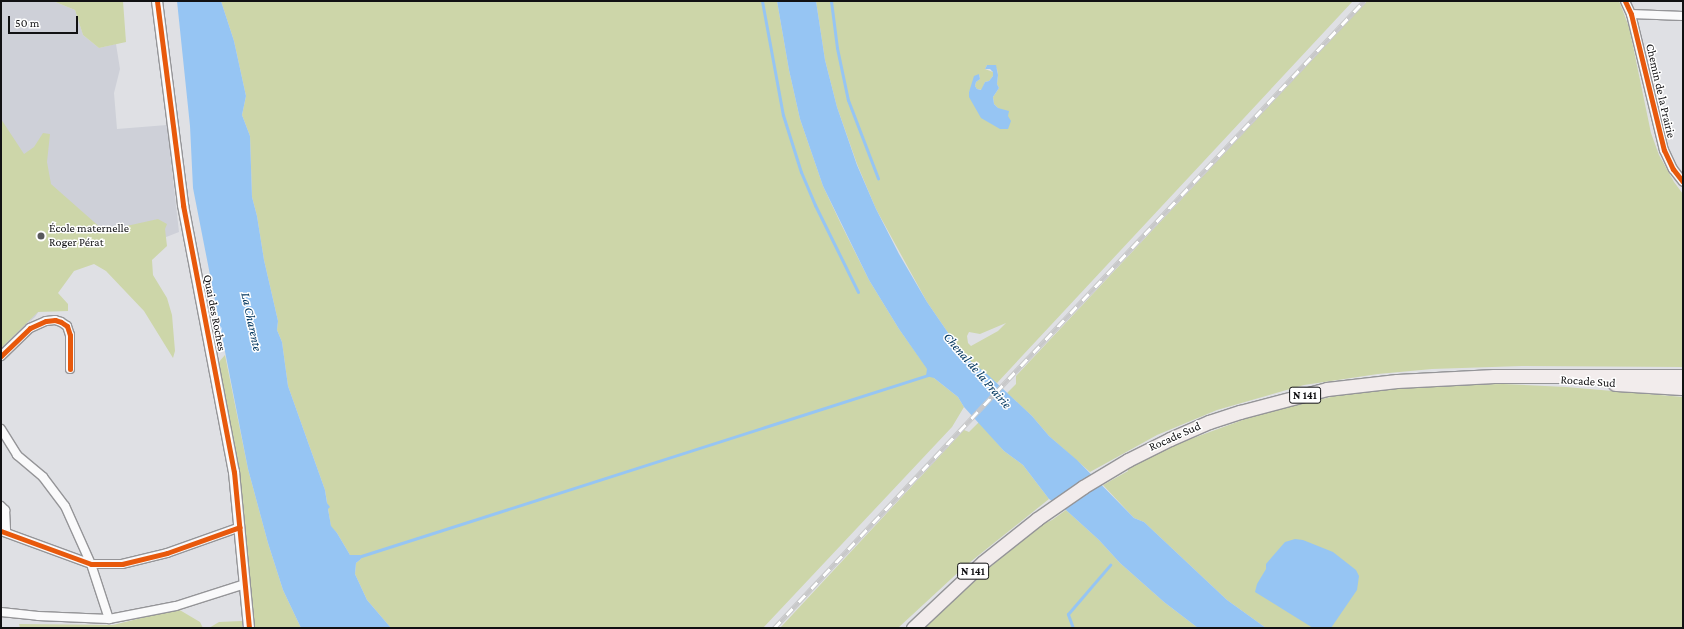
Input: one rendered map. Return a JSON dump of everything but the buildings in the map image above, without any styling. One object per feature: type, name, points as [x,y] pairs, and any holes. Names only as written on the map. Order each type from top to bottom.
[{"type":"highway","name":"Rocade Sud","points":[[913,628],[983,562],[1038,519],[1083,487],[1128,460],[1209,422],[1240,412],[1312,393],[1361,384],[1494,376],[1683,376]]},
{"type":"highway","name":"Rocade Sud","points":[[1494,376],[1683,388]]},
{"type":"street","name":"Quai des Roches","points":[[157,1],[183,205],[234,472],[249,628]]},
{"type":"street","name":"Chemin de la Prairie","points":[[1625,1],[1631,14],[1664,150],[1673,169],[1683,182]]},
{"type":"street","points":[[1631,14],[1683,16]]},
{"type":"street","points":[[1,356],[30,328],[46,321],[55,320],[67,326],[70,335],[70,369]]},
{"type":"street","points":[[1,429],[17,455],[43,477],[65,506],[91,564],[109,619]]},
{"type":"street","points":[[3,508],[3,531],[91,564],[122,564],[167,553],[240,527]]},
{"type":"street","points":[[1,612],[38,616],[109,619],[176,606],[245,584]]},
{"type":"shaded area","points":[[1,1],[53,1],[75,10],[83,35],[99,48],[116,44],[120,69],[114,93],[117,129],[167,125],[179,232],[151,243],[85,242],[35,317],[1,348]]},
{"type":"green space","points":[[53,1],[123,1],[126,42],[99,48],[83,35],[75,10]]},
{"type":"green space","points":[[221,1],[777,1],[789,70],[800,119],[823,186],[869,280],[899,329],[934,378],[958,397],[964,407],[952,427],[763,628],[391,628],[367,600],[355,574],[356,563],[361,559],[360,555],[350,555],[337,533],[331,527],[325,490],[288,386],[282,342],[277,330],[278,321],[252,197],[250,136],[242,115],[246,96],[234,41]]},
{"type":"green space","points":[[816,1],[1353,1],[997,383],[964,356],[927,302],[876,209],[857,164],[837,107],[825,60]],"holes":[[[987,65],[993,65],[997,69],[997,84],[999,88],[993,97],[994,104],[998,108],[969,92],[979,74],[980,79],[976,82],[975,86],[977,89],[982,90],[985,82],[989,81],[993,76],[993,72],[985,69]],[[1006,323],[998,331],[971,346],[968,343],[967,336],[969,332],[980,334]]]},
{"type":"green space","points":[[1367,1],[1619,1],[1629,27],[1651,133],[1659,155],[1674,182],[1683,194],[1683,367],[1522,366],[1432,369],[1378,374],[1304,385],[1217,410],[1157,435],[1090,472],[1049,436],[1032,416],[1007,393],[1016,384],[1016,376]]},
{"type":"green space","points":[[1,119],[24,154],[34,147],[43,133],[50,134],[47,162],[51,184],[102,229],[113,229],[158,219],[167,224],[165,229],[167,246],[152,260],[153,275],[167,298],[172,315],[175,351],[173,358],[144,311],[106,271],[94,264],[74,271],[58,293],[68,304],[68,311],[38,312],[1,348]]},
{"type":"green space","points":[[225,355],[248,469],[268,543],[283,590],[301,628],[254,628],[248,558],[244,528],[242,526],[242,500],[239,471],[218,363]]},
{"type":"green space","points":[[1503,384],[1566,387],[1683,397],[1683,628],[1266,628],[1227,600],[1144,522],[1134,518],[1103,485],[1128,471],[1127,468],[1166,448],[1248,418],[1293,406],[1339,395],[1381,390],[1450,385]]},
{"type":"green space","points":[[979,422],[1004,451],[1023,465],[1049,499],[964,567],[898,628],[780,628],[964,430],[969,432]]},
{"type":"green space","points":[[1066,510],[1099,540],[1120,563],[1164,602],[1198,628],[922,628],[978,577],[1041,525],[1052,520]]},
{"type":"green space","points":[[178,609],[200,622],[203,628],[20,628],[19,624],[113,625]]},
{"type":"green space","points":[[242,621],[242,628],[209,628],[219,622]]},
{"type":"water","name":"La Charente","points":[[177,1],[221,1],[234,41],[246,96],[242,115],[250,136],[252,197],[278,321],[277,330],[282,342],[288,386],[325,490],[327,503],[330,507],[328,509],[331,526],[350,555],[360,555],[361,559],[356,563],[355,574],[367,600],[391,628],[301,628],[283,590],[268,543],[248,469],[193,188],[190,126]]},
{"type":"water","name":"Chenal de la Prairie","points":[[777,1],[816,1],[825,60],[837,107],[857,165],[876,209],[899,254],[927,302],[964,356],[987,374],[1032,416],[1049,436],[1077,460],[1134,518],[1144,522],[1227,600],[1266,628],[1198,628],[1164,602],[1120,563],[1099,540],[1066,510],[1049,499],[1023,465],[1004,451],[964,407],[958,397],[934,378],[926,376],[927,369],[899,329],[869,280],[823,186],[800,119],[789,70]]},
{"type":"water","points":[[987,65],[996,65],[998,75],[997,84],[999,88],[993,97],[994,104],[998,108],[1009,111],[1008,116],[1011,121],[1008,129],[1000,129],[981,118],[969,97],[974,76],[979,74],[980,79],[976,82],[975,86],[977,89],[981,90],[985,82],[989,81],[993,76],[993,72],[990,69],[985,69]]},
{"type":"water","points":[[1295,539],[1303,540],[1333,552],[1356,570],[1359,576],[1357,590],[1331,628],[1313,628],[1255,592],[1257,584],[1266,569],[1266,564],[1285,542]]},
{"type":"waterway","points":[[762,1],[783,115],[801,172],[815,205],[858,292]]},
{"type":"waterway","points":[[831,1],[837,48],[848,100],[878,178]]},
{"type":"waterway","points":[[358,557],[928,375]]},
{"type":"waterway","points":[[1073,628],[1068,614],[1110,565]]},
{"type":"railway","points":[[774,628],[1364,1]]},
{"type":"cycle path","points":[[157,1],[183,205],[234,472],[249,628]]},
{"type":"cycle path","points":[[1625,1],[1631,14],[1664,150],[1673,169],[1683,182]]},
{"type":"cycle path","points":[[1,356],[30,328],[46,321],[55,320],[67,326],[70,335],[70,369]]},
{"type":"cycle path","points":[[1,531],[91,564],[122,564],[167,553],[240,527]]},
{"type":"place","name":"École maternelle Roger Pérat","points":[[41,236]]}]
